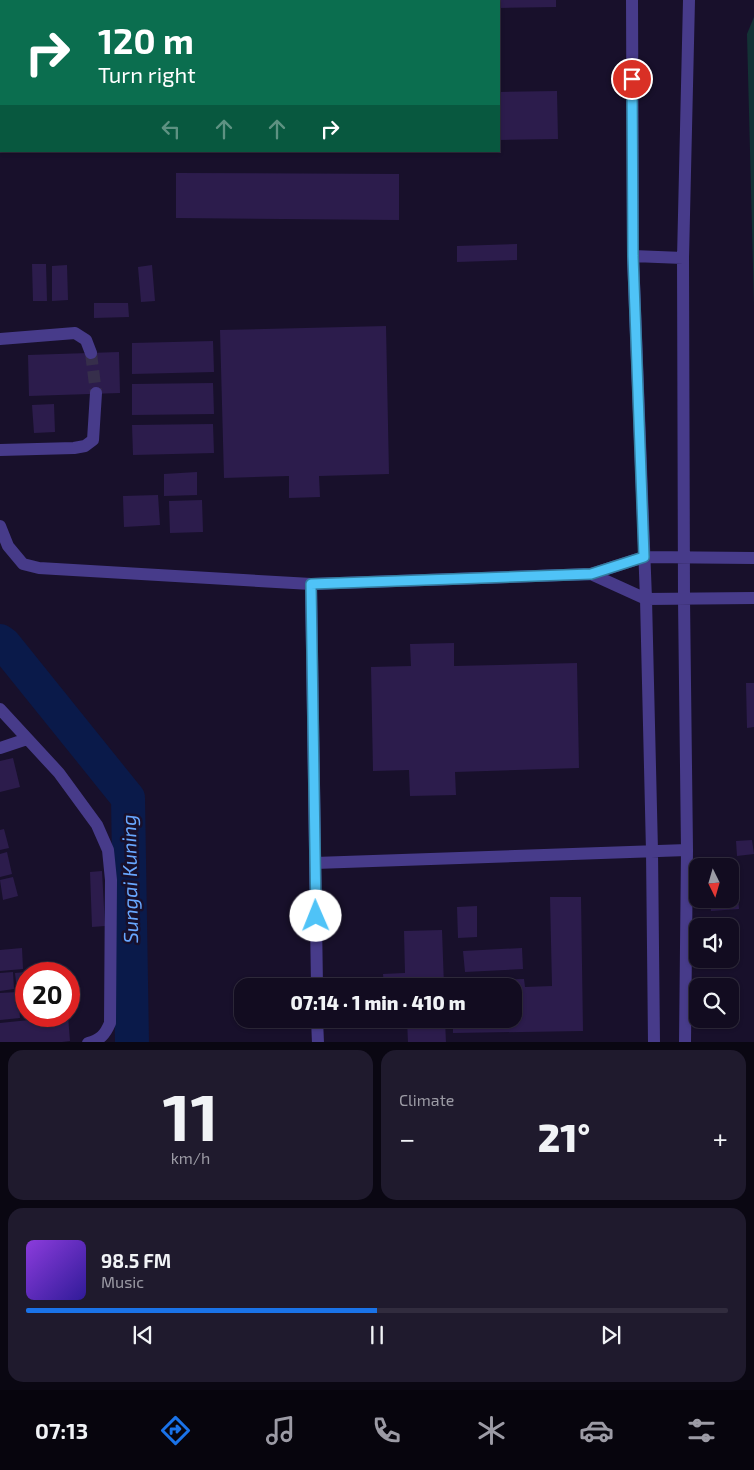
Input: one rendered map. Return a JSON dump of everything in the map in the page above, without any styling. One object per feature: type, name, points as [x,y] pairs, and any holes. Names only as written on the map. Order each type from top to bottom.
[{"type":"street","points":[[632,0],[633,256],[646,599],[654,1042]]},
{"type":"street","points":[[685,1042],[687,850],[682,258],[689,0]]},
{"type":"street","points":[[633,256],[682,258]]},
{"type":"street","points":[[0,339],[75,333],[86,340],[91,353]]},
{"type":"street","points":[[0,450],[85,446],[93,440],[96,393]]},
{"type":"street","points":[[0,526],[8,546],[23,564],[39,568],[311,584],[591,574],[644,557],[754,558]]},
{"type":"street","points":[[591,574],[646,599],[754,598]]},
{"type":"street","points":[[311,584],[317,978]]},
{"type":"street","points":[[0,709],[59,773],[97,826],[108,850],[111,880],[110,1023],[106,1032],[97,1041],[88,1042]]},
{"type":"street","points":[[0,748],[27,740]]},
{"type":"street","points":[[315,863],[687,850]]},
{"type":"street","points":[[317,1028],[318,1042]]},
{"type":"green space","points":[[754,17],[754,306],[747,34]]},
{"type":"building","points":[[500,0],[556,0],[556,7],[500,8]]},
{"type":"building","points":[[557,91],[558,139],[500,140],[500,92]]},
{"type":"building","points":[[176,173],[399,174],[399,220],[176,218]]},
{"type":"building","points":[[517,244],[517,260],[457,262],[457,246]]},
{"type":"building","points":[[32,264],[46,264],[47,301],[33,301]]},
{"type":"building","points":[[67,265],[68,300],[52,301],[52,266]]},
{"type":"building","points":[[152,265],[155,301],[141,302],[138,267]]},
{"type":"building","points":[[94,303],[128,303],[129,317],[94,318]]},
{"type":"building","points":[[386,326],[389,474],[319,476],[320,497],[289,498],[289,476],[224,478],[220,330]]},
{"type":"building","points":[[213,341],[214,372],[132,374],[132,343]]},
{"type":"building","points":[[119,352],[120,393],[29,396],[28,355]]},
{"type":"building","points":[[213,383],[214,414],[132,415],[132,384]]},
{"type":"building","points":[[54,404],[55,432],[34,433],[32,405]]},
{"type":"building","points":[[213,424],[214,453],[133,455],[132,425]]},
{"type":"building","points":[[197,472],[197,495],[164,496],[164,474]]},
{"type":"building","points":[[158,495],[160,525],[124,527],[123,496]]},
{"type":"building","points":[[202,500],[203,532],[170,533],[169,501]]},
{"type":"building","points":[[454,643],[454,666],[577,663],[579,768],[455,772],[456,795],[410,796],[409,770],[373,771],[371,667],[411,666],[410,644]]},
{"type":"building","points":[[746,683],[754,683],[754,727],[747,728]]},
{"type":"building","points":[[13,758],[20,787],[0,792],[0,761]]},
{"type":"building","points":[[4,829],[9,848],[0,850],[0,830]]},
{"type":"building","points":[[752,840],[754,854],[737,856],[736,841]]},
{"type":"building","points":[[7,852],[12,874],[0,877],[0,854]]},
{"type":"building","points":[[102,871],[105,926],[92,927],[90,872]]},
{"type":"building","points":[[13,877],[18,896],[3,900],[0,880]]},
{"type":"building","points":[[550,897],[581,897],[583,1031],[453,1033],[453,1028],[522,1028],[522,979],[524,979],[525,987],[552,986]]},
{"type":"building","points":[[477,906],[477,937],[458,938],[457,907]]},
{"type":"building","points":[[711,908],[739,908],[739,909],[711,911]]},
{"type":"building","points":[[442,930],[444,978],[383,978],[383,974],[405,973],[404,931]]},
{"type":"building","points":[[22,948],[23,962],[15,962],[15,970],[0,971],[0,950]]},
{"type":"building","points":[[522,948],[523,969],[465,972],[463,951]]},
{"type":"building","points":[[13,972],[14,989],[0,991],[0,973]]},
{"type":"building","points":[[15,992],[15,1018],[0,1020],[0,993]]},
{"type":"building","points":[[15,1021],[15,1027],[69,1027],[70,1041],[0,1042],[0,1023]]},
{"type":"building","points":[[407,1028],[445,1028],[446,1042],[408,1042]]},
{"type":"waterway","name":"Sungai Kuning","points":[[0,641],[128,798],[132,1042]]},
{"type":"tunnel","points":[[91,353],[96,393]]},
{"type":"route","points":[[316,916],[311,584],[591,574],[644,557],[633,256],[632,79]]}]
